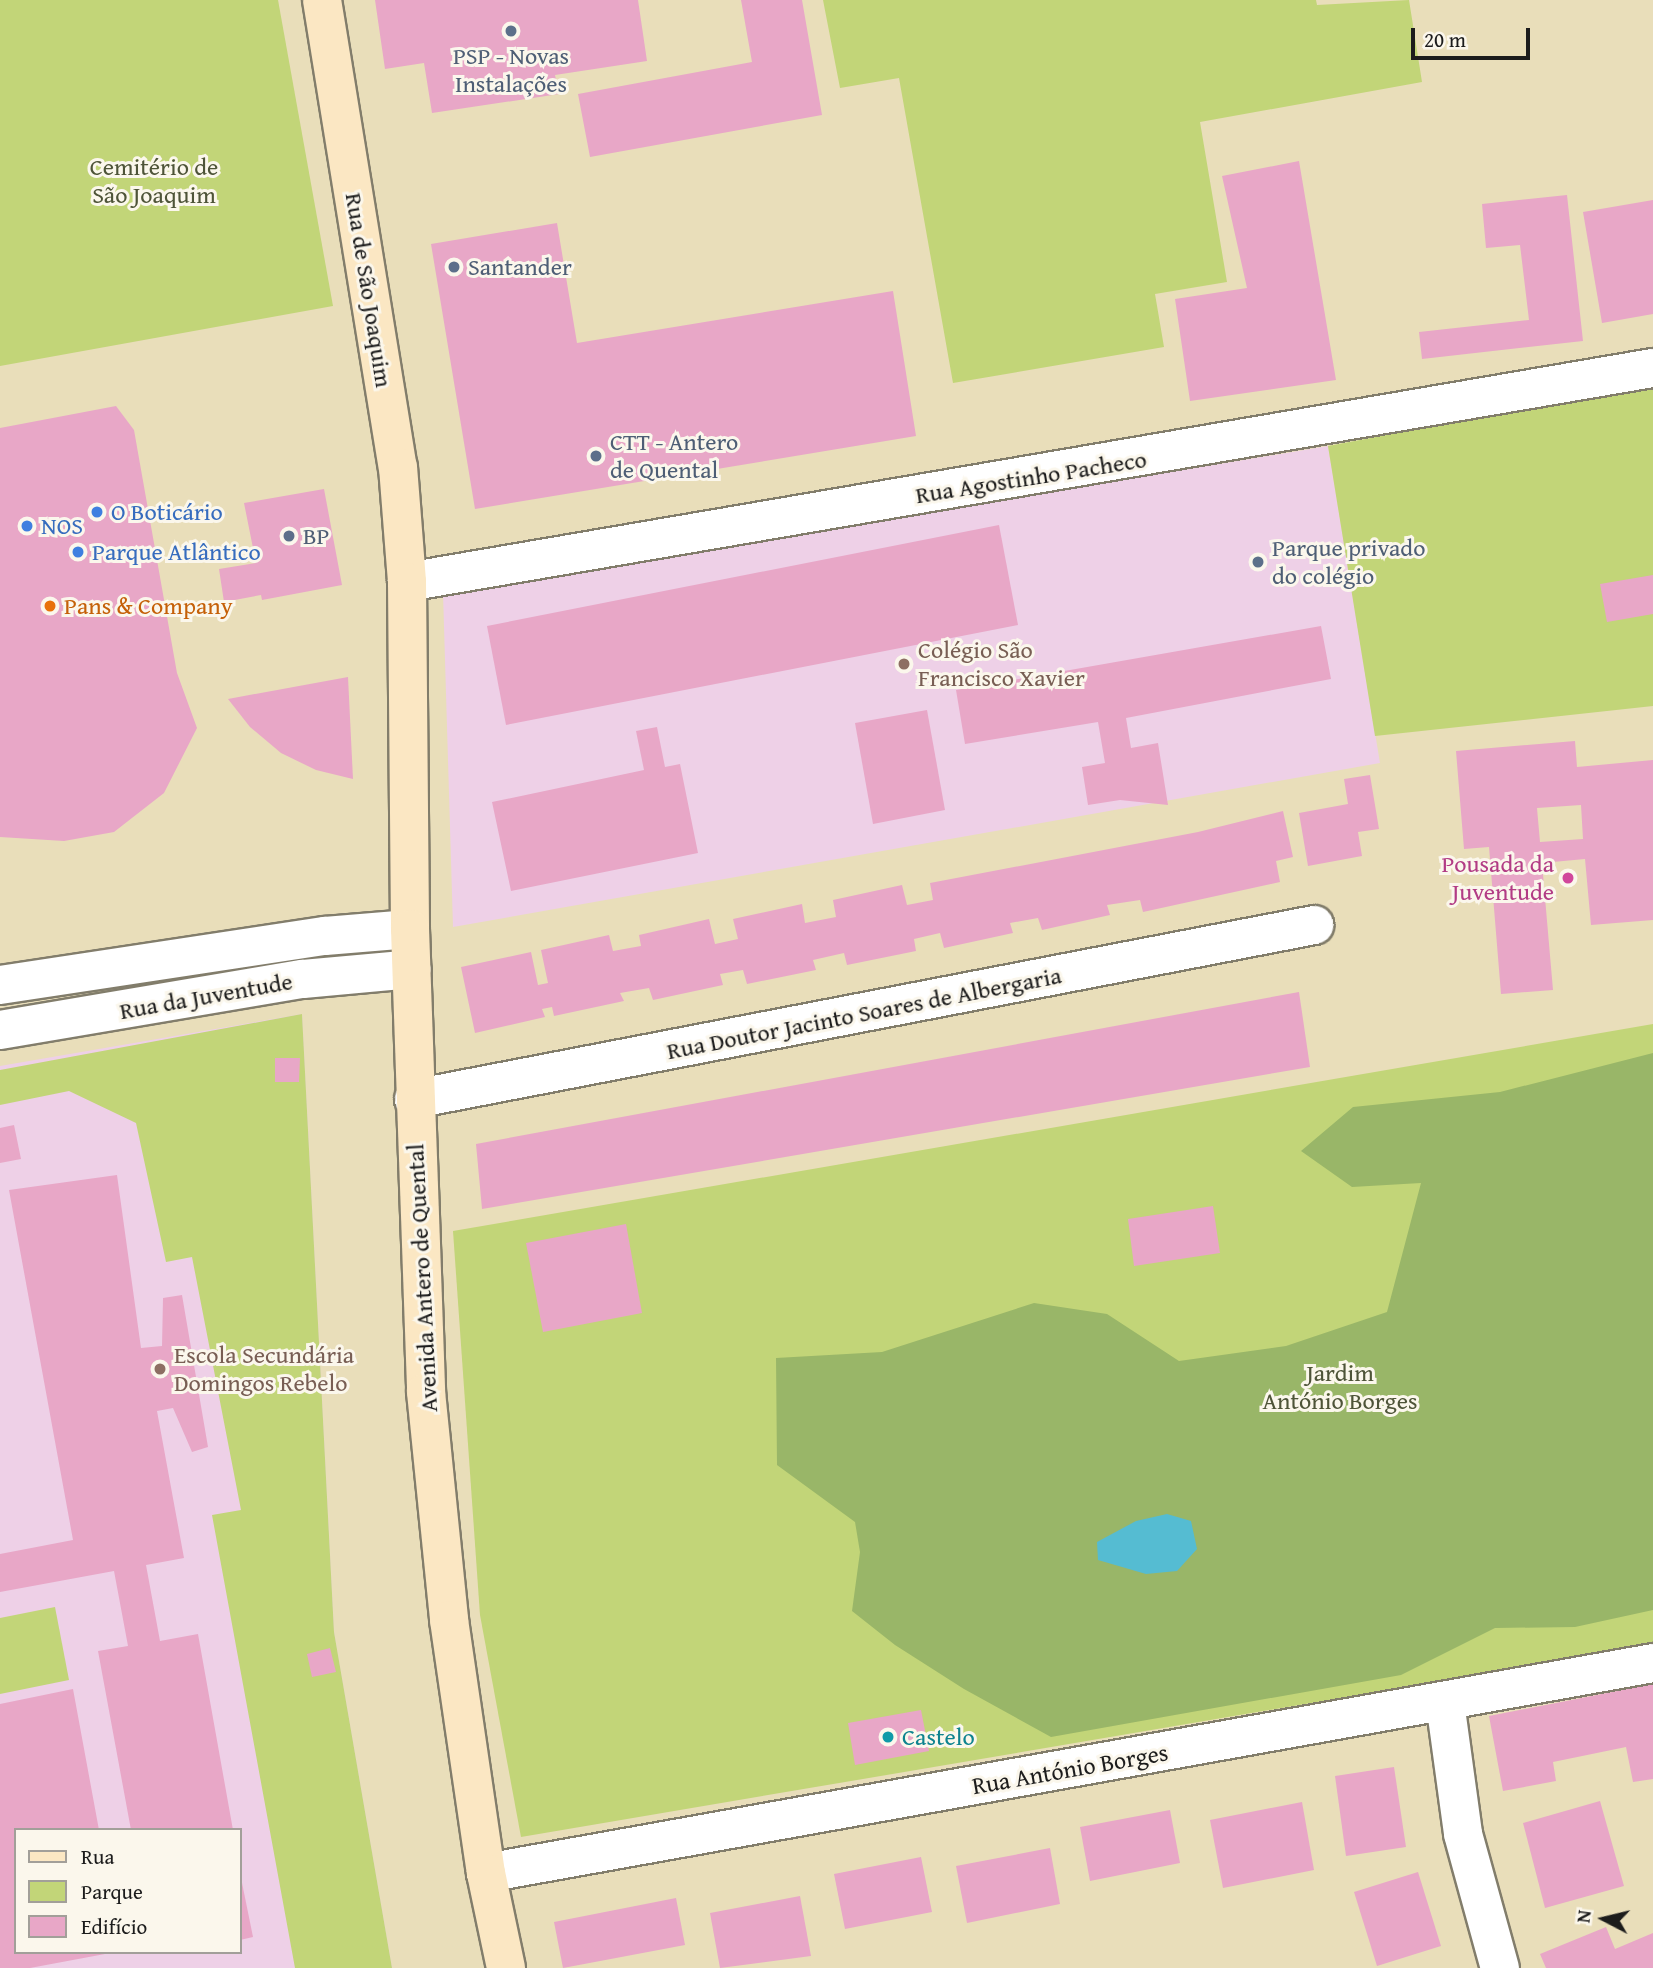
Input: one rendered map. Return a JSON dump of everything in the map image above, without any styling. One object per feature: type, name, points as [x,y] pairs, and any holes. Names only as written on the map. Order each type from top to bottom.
[{"type":"main road","name":"Rua de São Joaquim","points":[[322,0],[398,467],[407,582]]},
{"type":"main road","name":"Avenida Antero de Quental","points":[[407,582],[414,1099],[433,1484],[486,1872],[506,1968]]},
{"type":"street","name":"Rua Agostinho Pacheco","points":[[407,582],[1653,368]]},
{"type":"street","name":"Rua Doutor Jacinto Soares de Albergaria","points":[[414,1099],[1314,925]]},
{"type":"street","name":"Rua da Juventude","points":[[0,985],[325,936],[410,929]]},
{"type":"street","name":"Rua da Juventude","points":[[0,1030],[303,979],[412,969]]},
{"type":"street","name":"Rua António Borges","points":[[486,1872],[1653,1663]]},
{"type":"street","points":[[1445,1702],[1463,1834],[1500,1968]]},
{"type":"shaded area","name":"Colégio São Francisco Xavier","points":[[1328,446],[1380,763],[453,927],[443,593]]},
{"type":"shaded area","name":"Escola Secundária Domingos Rebelo","points":[[302,1014],[334,1632],[392,1968],[0,1968],[0,1066]]},
{"type":"green space","name":"Cemitério de São Joaquim","points":[[0,0],[278,0],[333,306],[0,366]]},
{"type":"green space","points":[[823,0],[1316,0],[1317,5],[1409,0],[1422,82],[1200,122],[1227,282],[1155,294],[1164,347],[953,383],[899,78],[840,88]]},
{"type":"green space","points":[[1653,385],[1653,706],[1375,736],[1328,446]]},
{"type":"green space","points":[[302,1014],[334,1632],[392,1968],[295,1968],[212,1515],[241,1510],[192,1257],[166,1262],[136,1123],[69,1091],[0,1105],[0,1070]]},
{"type":"green space","name":"Jardim António Borges","points":[[1653,1024],[1653,1645],[521,1837],[480,1615],[453,1231]]},
{"type":"green space","points":[[1653,1053],[1653,1610],[1575,1627],[1495,1628],[1401,1675],[1051,1737],[964,1689],[895,1645],[852,1611],[860,1552],[855,1522],[777,1465],[776,1358],[882,1352],[1034,1303],[1107,1314],[1179,1361],[1286,1346],[1387,1312],[1421,1183],[1352,1187],[1301,1151],[1353,1107],[1500,1092]]},
{"type":"green space","points":[[55,1607],[69,1680],[0,1694],[0,1618]]},
{"type":"water","points":[[1167,1514],[1191,1521],[1197,1549],[1177,1571],[1146,1574],[1098,1560],[1097,1542],[1136,1521]]},
{"type":"building","name":"PSP - Novas Instalações","points":[[375,0],[638,0],[647,61],[555,75],[559,94],[432,113],[424,63],[385,69]]},
{"type":"building","name":"PSP - Novas Instalações","points":[[741,0],[802,0],[822,115],[590,157],[578,94],[752,62]]},
{"type":"building","points":[[1299,161],[1336,380],[1190,401],[1175,299],[1247,288],[1222,176]]},
{"type":"building","points":[[1567,195],[1583,341],[1422,359],[1419,332],[1529,320],[1520,245],[1486,248],[1482,204]]},
{"type":"building","points":[[1653,200],[1653,314],[1602,323],[1583,212]]},
{"type":"building","points":[[557,223],[577,343],[893,291],[916,436],[475,509],[431,244]]},
{"type":"building","name":"Parque Atlântico","points":[[116,406],[134,430],[177,673],[197,728],[164,793],[114,832],[64,841],[0,837],[0,428]]},
{"type":"building","points":[[324,489],[342,585],[262,600],[261,595],[224,602],[219,569],[256,563],[244,503]]},
{"type":"building","points":[[999,525],[1018,625],[506,725],[487,626]]},
{"type":"building","points":[[1653,575],[1653,614],[1607,622],[1600,584]]},
{"type":"building","points":[[1321,626],[1331,679],[1126,718],[1131,748],[1158,743],[1168,805],[1120,800],[1088,805],[1082,767],[1105,763],[1098,722],[965,744],[956,690]]},
{"type":"building","points":[[348,677],[353,779],[316,770],[281,753],[250,727],[228,699]]},
{"type":"building","points":[[927,710],[945,810],[873,824],[855,723]]},
{"type":"building","points":[[657,727],[665,767],[680,764],[698,853],[511,891],[492,802],[644,770],[636,731]]},
{"type":"building","points":[[1575,741],[1577,767],[1653,760],[1653,920],[1591,925],[1585,859],[1542,863],[1553,990],[1501,994],[1489,847],[1464,849],[1456,751]],"holes":[[[1581,805],[1583,839],[1540,842],[1537,808]]]},
{"type":"building","points":[[1370,775],[1379,829],[1358,832],[1362,856],[1308,866],[1299,813],[1348,804],[1344,779]]},
{"type":"building","points":[[1283,811],[1293,857],[1276,861],[1280,882],[1143,912],[1140,900],[1107,905],[1110,915],[1042,930],[1038,918],[1010,923],[1013,933],[944,948],[940,933],[914,939],[916,951],[847,965],[844,953],[813,960],[816,970],[747,984],[743,970],[720,974],[723,985],[653,1000],[649,988],[620,993],[624,1001],[554,1016],[552,1007],[542,1009],[545,1017],[475,1033],[461,967],[531,952],[538,985],[548,983],[541,950],[609,935],[613,951],[641,946],[639,935],[709,919],[715,944],[738,939],[733,919],[802,904],[805,923],[836,917],[833,900],[902,885],[907,905],[933,900],[930,883],[1198,832]]},
{"type":"building","points":[[1299,992],[1310,1067],[482,1209],[476,1144]]},
{"type":"building","points":[[275,1058],[300,1058],[299,1082],[275,1082]]},
{"type":"building","points":[[14,1125],[21,1159],[0,1163],[0,1128]]},
{"type":"building","points":[[117,1175],[141,1348],[162,1346],[163,1298],[182,1295],[208,1447],[192,1452],[173,1408],[157,1411],[184,1558],[146,1565],[160,1641],[198,1634],[233,1828],[131,1828],[98,1651],[128,1646],[114,1571],[0,1592],[0,1554],[73,1540],[9,1190]]},
{"type":"building","points":[[1213,1206],[1220,1253],[1134,1266],[1128,1219]]},
{"type":"building","points":[[626,1224],[642,1313],[543,1332],[526,1243]]},
{"type":"building","points":[[330,1648],[336,1672],[312,1677],[307,1654]]},
{"type":"building","points":[[1653,1684],[1653,1779],[1633,1782],[1626,1747],[1553,1762],[1556,1781],[1503,1791],[1489,1716]]},
{"type":"building","points":[[73,1689],[99,1828],[14,1828],[14,1954],[105,1954],[30,1968],[0,1968],[0,1704]]},
{"type":"building","name":"Castelo","points":[[921,1710],[929,1751],[855,1765],[848,1723]]},
{"type":"building","points":[[1394,1767],[1406,1847],[1346,1856],[1335,1776]]},
{"type":"building","points":[[1600,1801],[1624,1886],[1545,1908],[1523,1823]]},
{"type":"building","points":[[1302,1802],[1314,1870],[1223,1888],[1210,1820]]},
{"type":"building","points":[[1170,1810],[1180,1863],[1090,1881],[1080,1827]]},
{"type":"building","points":[[1050,1848],[1060,1904],[967,1923],[956,1866]]},
{"type":"building","points":[[921,1857],[932,1912],[845,1929],[834,1874]]},
{"type":"building","points":[[1418,1872],[1441,1946],[1377,1966],[1354,1892]]},
{"type":"building","points":[[242,1883],[253,1937],[242,1940]]},
{"type":"building","points":[[800,1896],[811,1956],[720,1968],[710,1913]]},
{"type":"building","points":[[676,1898],[685,1945],[563,1968],[554,1922]]},
{"type":"building","points":[[1606,1927],[1615,1949],[1653,1933],[1653,1968],[1546,1968],[1540,1954]]},
{"type":"place","name":"PSP - Novas Instalações","points":[[511,31]]},
{"type":"place","name":"Santander","points":[[454,267]]},
{"type":"place","name":"CTT - Antero de Quental","points":[[596,456]]},
{"type":"place","name":"O Boticário","points":[[97,512]]},
{"type":"place","name":"NOS","points":[[27,526]]},
{"type":"place","name":"BP","points":[[289,536]]},
{"type":"place","name":"Parque Atlântico","points":[[78,552]]},
{"type":"place","name":"Parque privado do colégio","points":[[1258,562]]},
{"type":"place","name":"Pans & Company","points":[[50,606]]},
{"type":"place","name":"Colégio São Francisco Xavier","points":[[904,664]]},
{"type":"place","name":"Pousada da Juventude","points":[[1568,878]]},
{"type":"place","name":"Escola Secundária Domingos Rebelo","points":[[160,1369]]},
{"type":"place","name":"Castelo","points":[[888,1737]]}]
